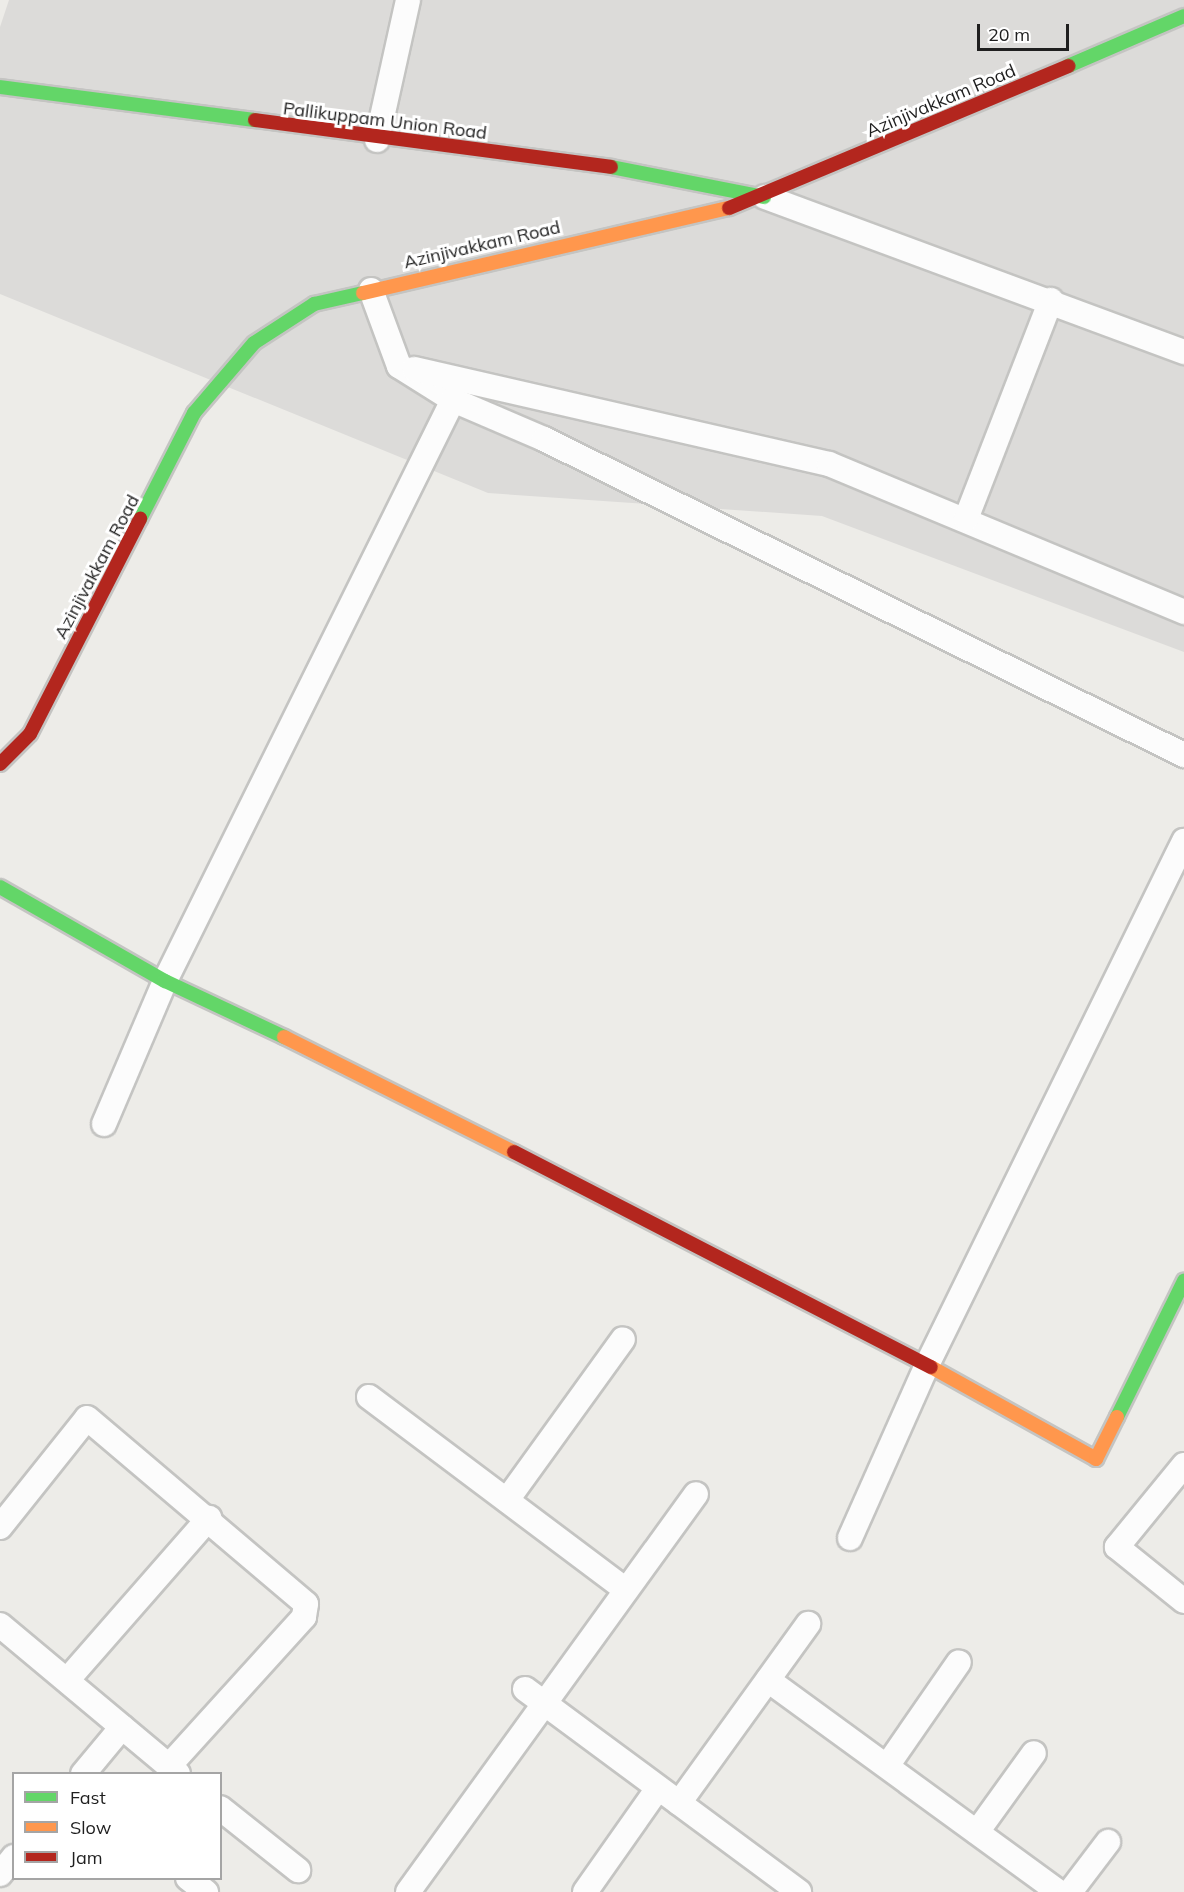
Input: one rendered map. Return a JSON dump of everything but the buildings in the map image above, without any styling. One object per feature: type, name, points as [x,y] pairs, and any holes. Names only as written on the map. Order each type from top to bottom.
[{"type":"street","points":[[377,140],[408,0]]},
{"type":"street","name":"Azinjivakkam Road","points":[[0,764],[30,734],[194,413],[222,374],[254,343],[314,304],[682,222],[765,197],[1184,16]]},
{"type":"street","name":"Pallikuppam Union Road","points":[[0,87],[377,140],[670,175],[765,197]]},
{"type":"street","points":[[765,197],[1051,300],[1184,352]]},
{"type":"street","points":[[370,290],[399,366],[453,400],[544,439],[1184,755]]},
{"type":"street","points":[[966,519],[1051,300]]},
{"type":"street","points":[[399,366],[829,464],[966,519],[1184,612]]},
{"type":"street","points":[[104,1124],[165,981],[453,400]]},
{"type":"street","points":[[850,1538],[927,1365],[1184,841]]},
{"type":"street","points":[[0,888],[165,981],[367,1076],[927,1365],[1096,1459],[1184,1281]]},
{"type":"street","points":[[507,1500],[623,1338]]},
{"type":"street","points":[[369,1397],[626,1590]]},
{"type":"street","points":[[0,1527],[87,1418],[209,1518],[306,1604],[304,1617],[174,1770],[122,1727],[69,1678],[0,1625]]},
{"type":"street","points":[[1184,1465],[1117,1547],[1184,1601]]},
{"type":"street","points":[[408,1892],[535,1696],[626,1590],[696,1494]]},
{"type":"street","points":[[69,1678],[209,1518]]},
{"type":"street","points":[[679,1803],[807,1624]]},
{"type":"street","points":[[887,1766],[959,1662]]},
{"type":"street","points":[[768,1680],[1059,1892]]},
{"type":"street","points":[[535,1696],[799,1892]]},
{"type":"street","points":[[84,1772],[122,1727]]},
{"type":"street","points":[[977,1832],[1034,1753]]},
{"type":"street","points":[[585,1892],[658,1788]]},
{"type":"street","points":[[222,1810],[298,1870]]},
{"type":"street","points":[[1070,1892],[1108,1842]]},
{"type":"street","points":[[0,1874],[12,1859]]},
{"type":"shaded area","points":[[9,0],[1184,0],[1184,652],[822,516],[488,493],[0,294],[0,27]]},
{"type":"traffic: fast","points":[[1068,66],[1184,16]]},
{"type":"traffic: fast","points":[[0,87],[255,120]]},
{"type":"traffic: fast","points":[[611,167],[764,197]]},
{"type":"traffic: fast","points":[[140,519],[194,413],[254,343],[314,304],[363,293]]},
{"type":"traffic: fast","points":[[0,887],[165,981],[284,1037]]},
{"type":"traffic: fast","points":[[1117,1417],[1184,1281]]},
{"type":"traffic: slow","points":[[363,293],[729,208]]},
{"type":"traffic: slow","points":[[284,1037],[514,1152]]},
{"type":"traffic: slow","points":[[931,1367],[1096,1459],[1117,1417]]},
{"type":"traffic: jam","points":[[729,208],[1068,66]]},
{"type":"traffic: jam","points":[[255,120],[611,167]]},
{"type":"traffic: jam","points":[[0,764],[30,734],[140,519]]},
{"type":"traffic: jam","points":[[514,1152],[931,1367]]}]
